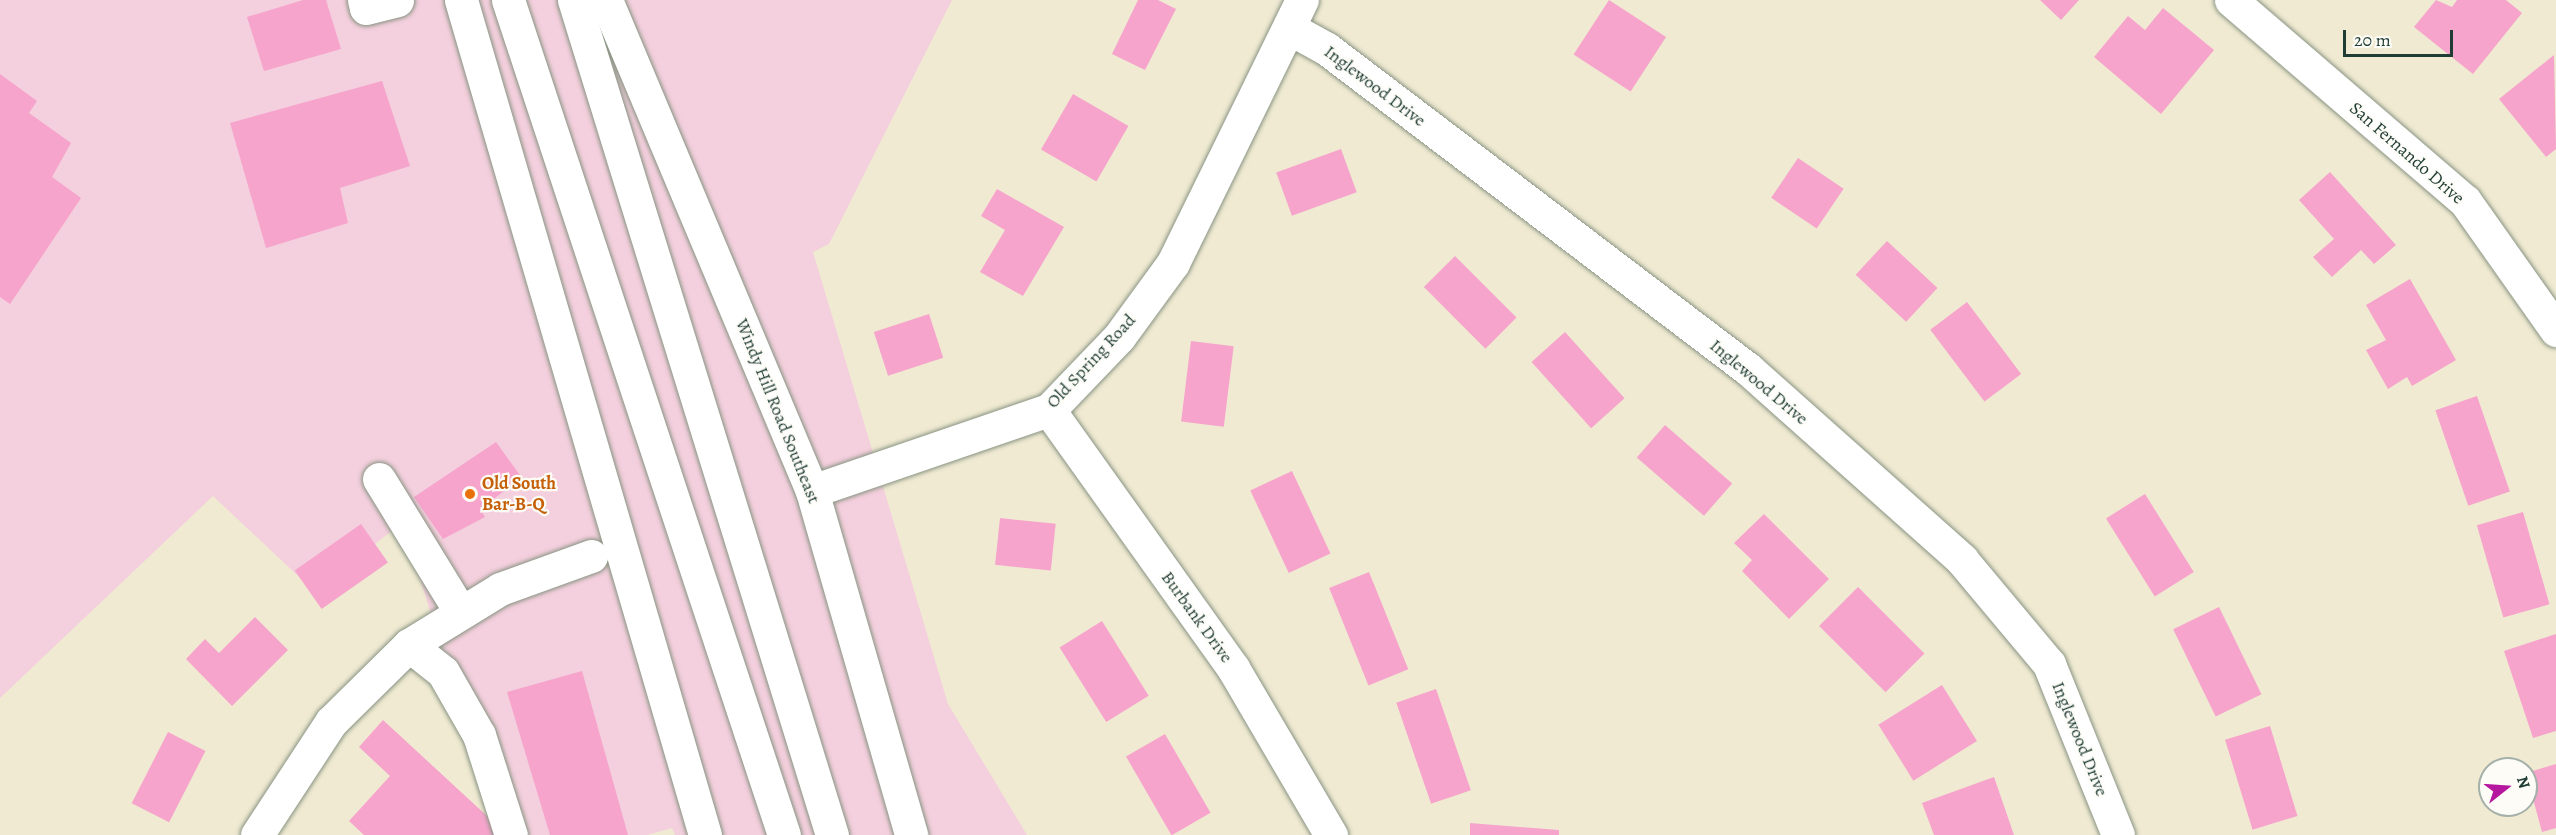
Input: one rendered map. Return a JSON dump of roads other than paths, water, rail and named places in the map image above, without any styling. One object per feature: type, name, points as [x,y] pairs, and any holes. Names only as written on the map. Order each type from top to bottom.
[{"type":"street","points":[[363,0],[366,9],[397,0]]},
{"type":"street","points":[[460,0],[705,835]]},
{"type":"street","points":[[508,0],[784,835]]},
{"type":"street","points":[[574,0],[832,835]]},
{"type":"street","name":"Windy Hill Road Southeast","points":[[606,0],[812,492],[911,835]]},
{"type":"street","name":"San Fernando Drive","points":[[2231,0],[2465,201],[2556,330]]},
{"type":"street","name":"Old Spring Road","points":[[812,492],[1049,410],[1119,337],[1173,263],[1296,14]]},
{"type":"street","name":"Inglewood Drive","points":[[1296,14],[1327,49],[1748,369],[1962,560],[2049,664],[2118,835]]},
{"type":"street","name":"Burbank Drive","points":[[1049,410],[1233,668],[1331,835]]},
{"type":"street","points":[[379,479],[460,611]]},
{"type":"street","points":[[257,835],[331,722],[409,645],[460,611],[500,590],[591,556]]},
{"type":"street","points":[[409,645],[443,672],[479,735],[511,835]]},
{"type":"place","name":"Old South Bar-B-Q","points":[[470,494]]}]
